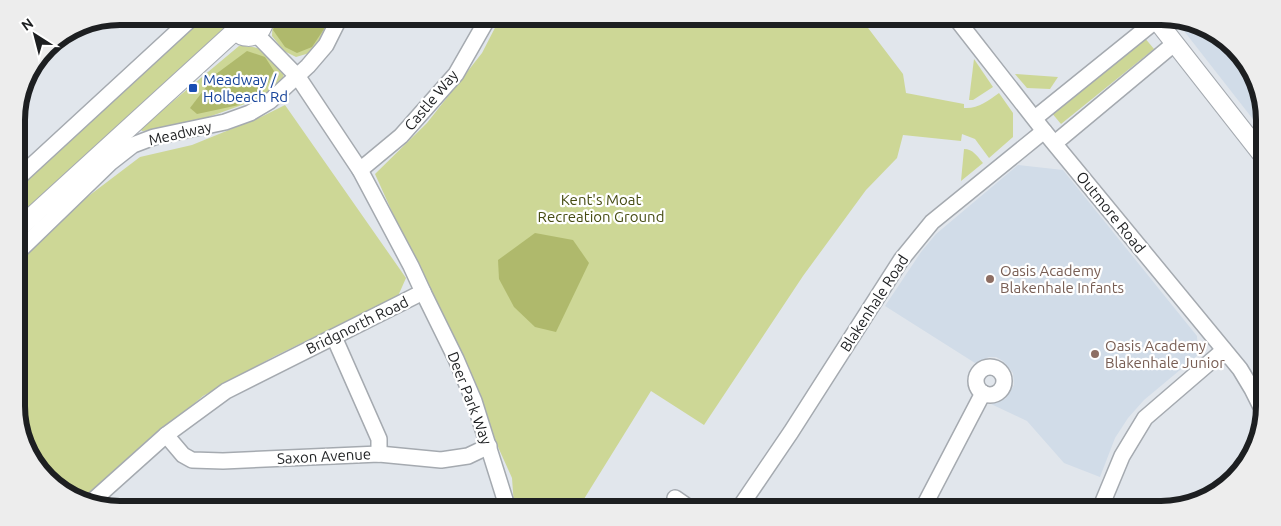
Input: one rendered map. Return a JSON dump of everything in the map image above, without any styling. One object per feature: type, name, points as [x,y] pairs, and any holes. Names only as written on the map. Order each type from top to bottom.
[{"type":"street","points":[[25,172],[186,25]]},
{"type":"street","name":"Meadway","points":[[25,222],[233,25]]},
{"type":"street","name":"Meadway","points":[[235,25],[242,36],[257,35]]},
{"type":"street","points":[[257,35],[264,28],[264,25]]},
{"type":"street","name":"Meadway","points":[[25,245],[110,163],[133,145],[154,137],[226,122],[250,113],[270,101],[298,77],[326,45],[336,25]]},
{"type":"street","name":"Castle Way","points":[[360,170],[401,136],[456,74],[484,25]]},
{"type":"street","name":"Outmore Road","points":[[961,25],[1044,131],[1224,350],[1252,388],[1256,396]]},
{"type":"street","points":[[1034,118],[1150,25]]},
{"type":"street","points":[[1160,25],[1256,147]]},
{"type":"street","name":"Bridgnorth Road","points":[[96,498],[166,435],[226,391],[423,292],[412,266],[360,170],[298,77],[257,35]]},
{"type":"street","points":[[1055,143],[1175,43]]},
{"type":"street","name":"Blakenhale Road","points":[[744,501],[791,432],[901,260],[915,242],[932,222],[1044,131]]},
{"type":"street","name":"Deer Park Way","points":[[423,292],[474,401],[506,501]]},
{"type":"street","points":[[334,337],[379,439],[379,454]]},
{"type":"street","points":[[1103,501],[1122,456],[1145,418],[1224,350]]},
{"type":"street","points":[[927,501],[983,393]]},
{"type":"street","name":"Saxon Avenue","points":[[166,435],[183,455],[192,460],[232,461],[379,454],[441,460],[468,456],[489,446]]},
{"type":"street","points":[[675,498],[679,501]]},
{"type":"shaded area","points":[[1181,28],[1214,41],[1240,67],[1253,96],[1256,123]]},
{"type":"shaded area","points":[[1018,165],[1063,170],[1197,336],[1198,355],[1144,400],[1128,418],[1115,438],[1100,477],[1064,463],[1027,421],[991,404],[1006,398],[1014,385],[1013,373],[1003,361],[996,357],[989,357],[975,363],[885,306],[921,252],[936,234]]},
{"type":"green space","points":[[189,25],[224,25],[223,29],[137,110],[25,212],[25,180],[128,85]]},
{"type":"green space","points":[[273,25],[330,25],[313,52],[296,57],[284,51],[272,36]]},
{"type":"green space","points":[[275,25],[327,25],[312,47],[297,53],[285,47],[273,30]]},
{"type":"green space","name":"Kent's Moat Recreation Ground","points":[[496,25],[866,25],[903,74],[906,93],[964,104],[964,108],[969,108],[987,102],[999,93],[1013,113],[1013,137],[989,158],[975,139],[962,134],[961,141],[903,135],[897,158],[866,190],[803,276],[704,425],[651,391],[583,501],[514,501],[512,478],[375,174],[427,123],[482,53]]},
{"type":"green space","points":[[1144,37],[1154,49],[1061,124],[1051,112]]},
{"type":"green space","points":[[239,46],[255,47],[266,52],[284,73],[282,83],[267,96],[189,124],[169,129],[142,131],[140,129]]},
{"type":"green space","points":[[247,51],[265,57],[274,71],[266,87],[239,105],[197,114],[190,108],[216,74]]},
{"type":"green space","points":[[974,59],[993,87],[973,100],[969,100]]},
{"type":"green space","points":[[1015,74],[1058,77],[1050,89],[1027,88]]},
{"type":"green space","points":[[285,105],[406,278],[398,296],[273,357],[203,396],[86,495],[78,491],[57,477],[41,459],[30,436],[27,424],[25,412],[25,252],[78,204],[140,157],[192,145],[261,117]]},
{"type":"green space","points":[[964,149],[977,155],[983,163],[961,181]]},
{"type":"green space","points":[[535,233],[573,240],[589,263],[556,332],[535,327],[514,307],[499,279],[498,260]]},
{"type":"place","name":"Meadway / Holbeach Rd","points":[[193,88]]},
{"type":"place","name":"Oasis Academy Blakenhale Infants","points":[[990,279]]},
{"type":"place","name":"Oasis Academy Blakenhale Junior","points":[[1095,354]]}]
